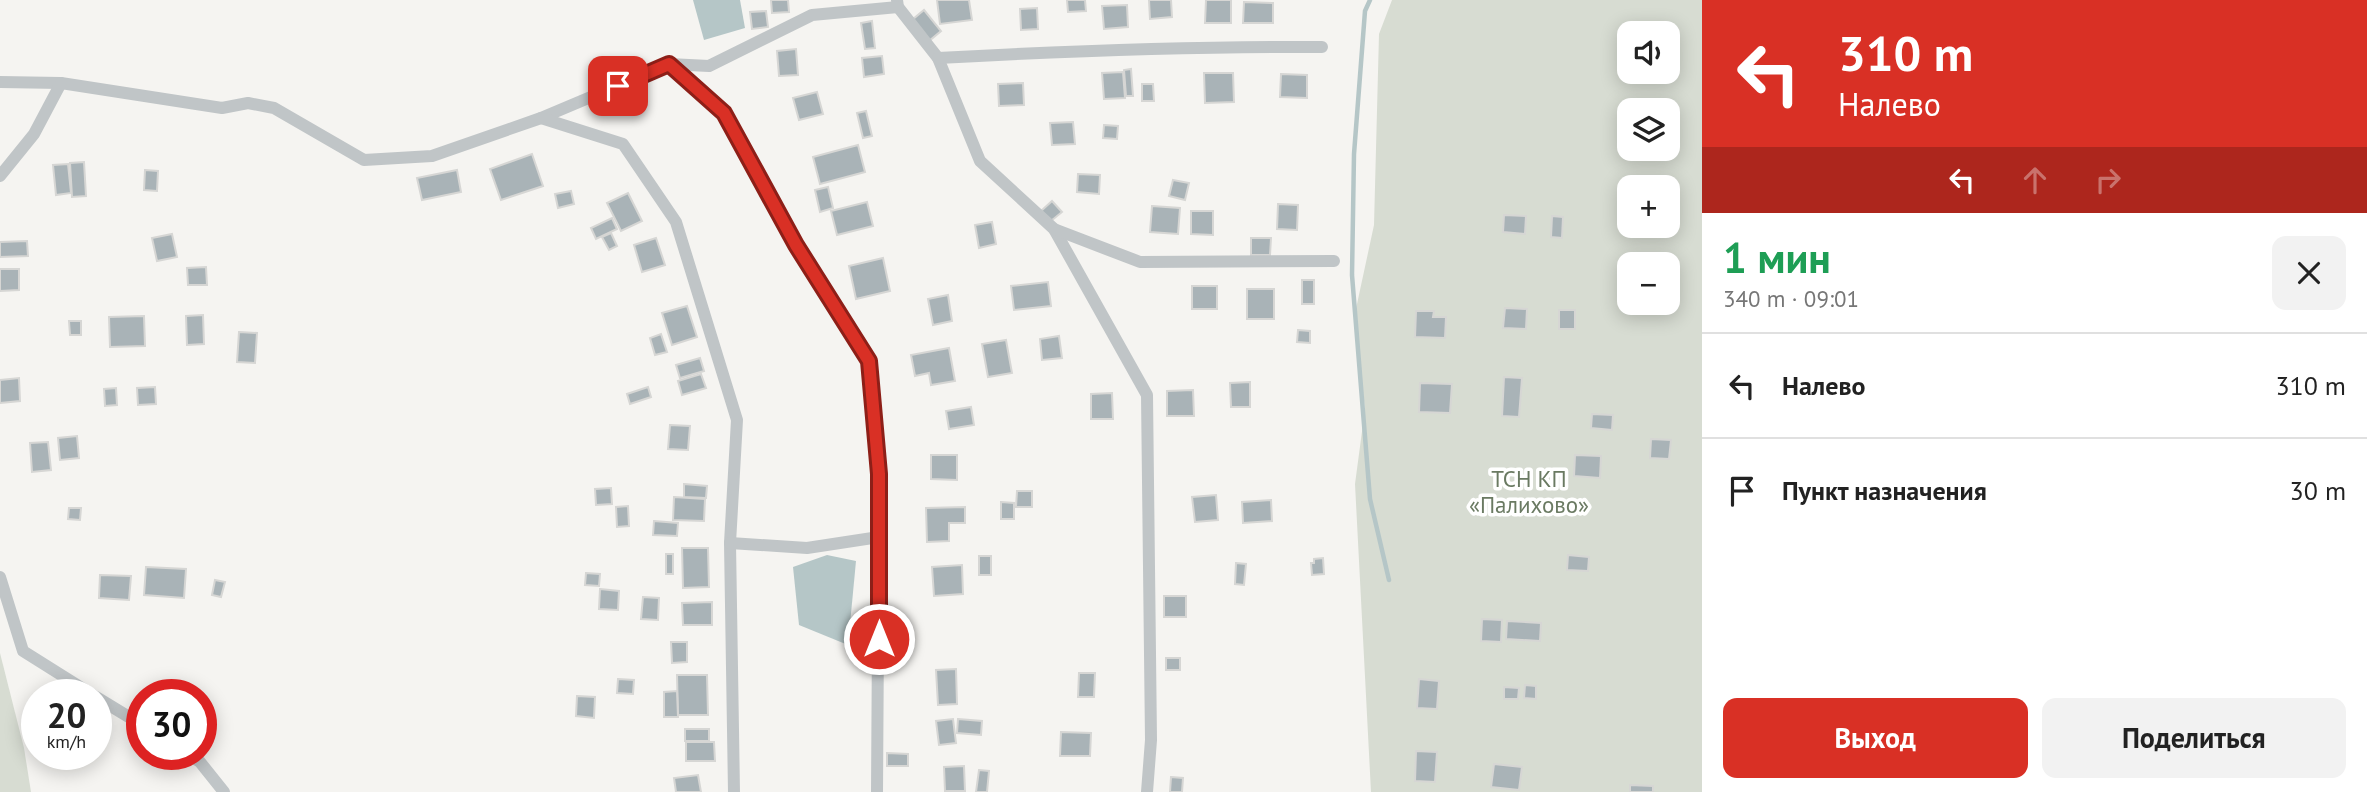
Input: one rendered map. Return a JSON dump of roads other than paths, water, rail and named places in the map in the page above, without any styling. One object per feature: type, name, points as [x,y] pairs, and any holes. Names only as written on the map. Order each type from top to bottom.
[{"type":"street","points":[[0,82],[61,83],[222,108],[248,103],[274,108],[363,160],[432,156],[541,118],[669,64],[709,66],[812,15],[897,4],[938,58],[980,161],[1054,229],[1147,395],[1151,740],[1147,792]]},
{"type":"street","points":[[938,58],[1101,49],[1322,47]]},
{"type":"street","points":[[669,64],[724,113],[796,245],[869,361],[879,474],[877,792]]},
{"type":"street","points":[[0,176],[34,134],[61,83]]},
{"type":"street","points":[[541,118],[624,144],[677,222],[737,420],[730,543],[734,792]]},
{"type":"street","points":[[1054,229],[1140,262],[1334,261]]},
{"type":"street","points":[[730,543],[807,548],[879,537]]},
{"type":"street","points":[[0,576],[23,651],[68,679]]},
{"type":"street","points":[[206,770],[224,792]]},
{"type":"waterway","points":[[1370,0],[1365,11],[1354,154],[1352,275],[1370,499],[1389,580]]},
{"type":"park label","name":"ТСН КП «Палихово»","points":[[1529,491]]}]
